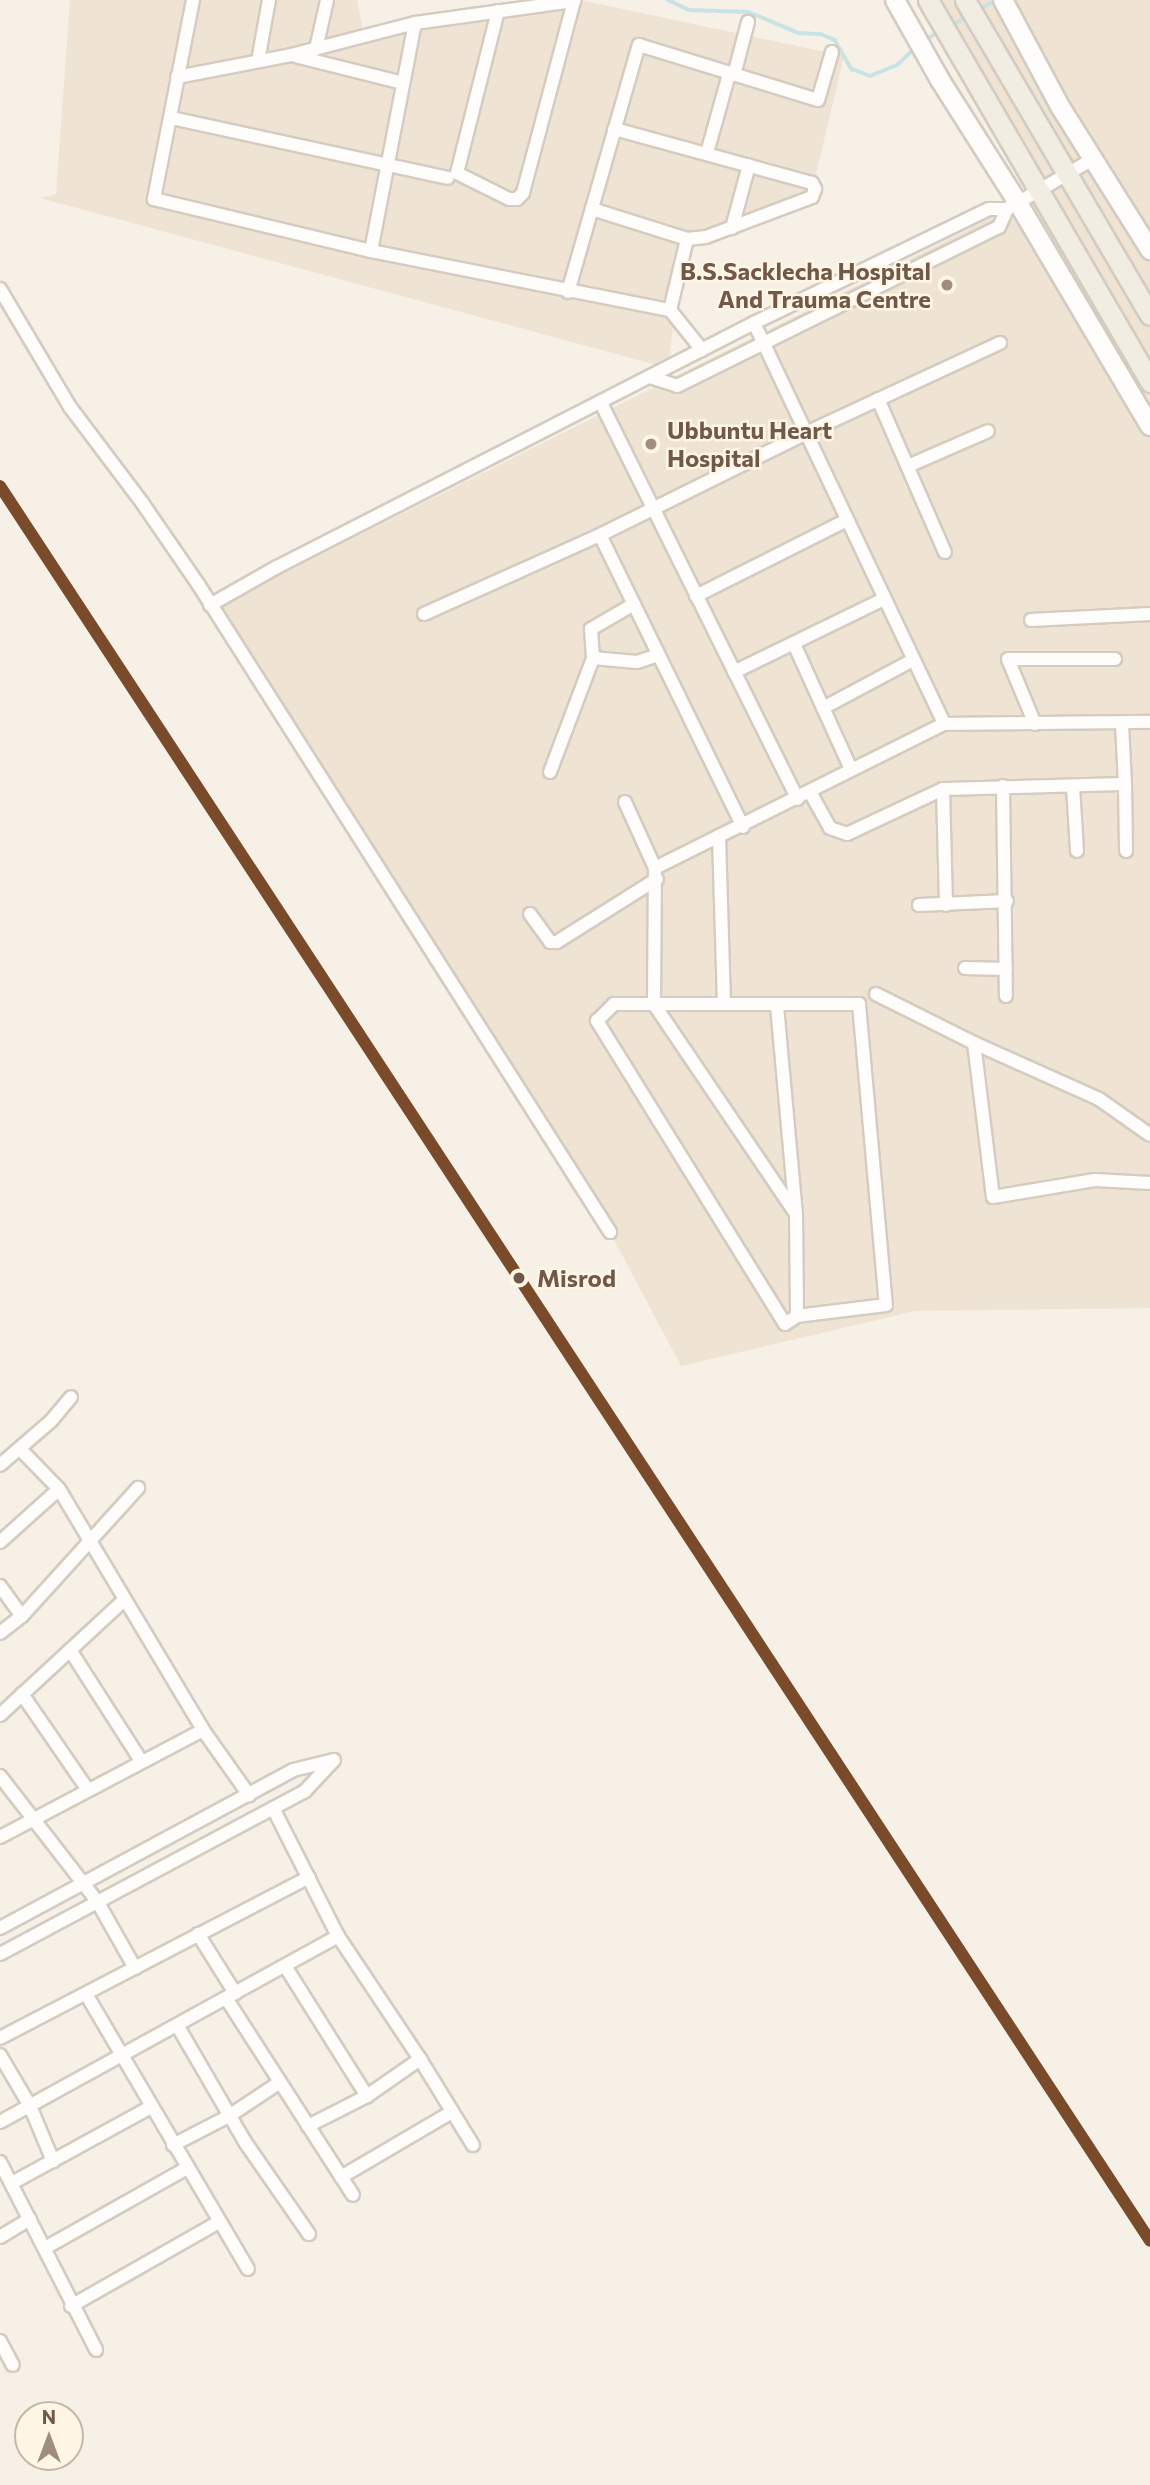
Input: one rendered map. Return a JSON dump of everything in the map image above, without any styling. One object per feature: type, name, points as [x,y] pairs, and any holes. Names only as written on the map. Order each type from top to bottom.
[{"type":"main road","points":[[928,0],[1150,382]]},
{"type":"main road","points":[[965,0],[1150,315]]},
{"type":"street","points":[[192,0],[154,199],[370,251],[670,310],[702,350]]},
{"type":"street","points":[[258,61],[269,0]]},
{"type":"street","points":[[316,49],[327,0]]},
{"type":"street","points":[[895,0],[1012,206],[1150,426]]},
{"type":"street","points":[[1003,0],[1061,108],[1150,250]]},
{"type":"street","points":[[177,77],[291,55],[415,23],[498,11],[574,1],[523,194],[517,199],[509,199],[457,173],[498,11]]},
{"type":"street","points":[[707,153],[748,22]]},
{"type":"street","points":[[370,251],[415,23]]},
{"type":"street","points":[[568,292],[639,45],[818,100],[832,52]]},
{"type":"street","points":[[291,55],[403,83]]},
{"type":"street","points":[[171,118],[448,178]]},
{"type":"street","points":[[592,209],[687,239],[706,237],[812,197],[815,189],[812,183],[614,129]]},
{"type":"street","points":[[210,605],[277,567],[754,323],[989,209],[1012,206],[1093,159]]},
{"type":"street","points":[[732,228],[749,165]]},
{"type":"street","points":[[650,377],[677,386],[999,227],[1012,206]]},
{"type":"street","points":[[670,310],[687,239]]},
{"type":"street","points":[[0,289],[70,407],[144,504],[610,1232]]},
{"type":"street","points":[[754,323],[944,724]]},
{"type":"street","points":[[424,614],[600,535],[806,433],[1000,343]]},
{"type":"street","points":[[878,399],[945,552]]},
{"type":"street","points":[[601,403],[797,799]]},
{"type":"street","points":[[908,466],[988,431]]},
{"type":"street","points":[[696,596],[847,520]]},
{"type":"street","points":[[600,535],[743,827]]},
{"type":"street","points":[[734,672],[884,599]]},
{"type":"street","points":[[550,772],[593,658],[592,629],[634,604]]},
{"type":"street","points":[[1031,620],[1150,614]]},
{"type":"street","points":[[794,644],[851,769]]},
{"type":"street","points":[[593,658],[637,662],[659,656]]},
{"type":"street","points":[[1035,724],[1008,659],[1115,659]]},
{"type":"street","points":[[823,709],[913,660]]},
{"type":"street","points":[[530,914],[550,942],[557,942],[656,873],[719,836],[743,827],[851,769],[944,724],[1150,722]]},
{"type":"street","points":[[1122,724],[1126,851]]},
{"type":"street","points":[[810,792],[831,828],[847,834],[943,789],[1125,784]]},
{"type":"street","points":[[1003,786],[1007,901],[1006,996]]},
{"type":"street","points":[[1073,787],[1077,851]]},
{"type":"street","points":[[943,789],[946,905]]},
{"type":"street","points":[[625,802],[656,873],[654,1004],[796,1214]]},
{"type":"street","points":[[719,836],[724,1004]]},
{"type":"street","points":[[919,905],[1007,901]]},
{"type":"street","points":[[965,968],[1006,969]]},
{"type":"street","points":[[876,995],[1099,1099],[1150,1135]]},
{"type":"street","points":[[614,1004],[724,1004],[859,1004],[886,1305],[797,1316],[785,1324],[597,1021],[614,1004]]},
{"type":"street","points":[[777,1006],[796,1214],[797,1316]]},
{"type":"street","points":[[974,1043],[993,1197],[1095,1180],[1150,1183]]},
{"type":"street","points":[[0,1465],[20,1449],[71,1397]]},
{"type":"street","points":[[20,1449],[58,1489],[203,1730],[249,1795]]},
{"type":"street","points":[[0,1633],[22,1616],[138,1488]]},
{"type":"street","points":[[0,1542],[58,1489]]},
{"type":"street","points":[[0,1586],[22,1616]]},
{"type":"street","points":[[0,1715],[124,1600]]},
{"type":"street","points":[[70,1650],[142,1762]]},
{"type":"street","points":[[22,1694],[88,1790]]},
{"type":"street","points":[[0,1837],[203,1730]]},
{"type":"street","points":[[0,1928],[293,1770],[334,1760],[305,1791],[0,1954]]},
{"type":"street","points":[[0,1776],[97,1901],[135,1968]]},
{"type":"street","points":[[273,1808],[338,1936],[420,2059],[473,2145]]},
{"type":"street","points":[[0,2038],[309,1877]]},
{"type":"street","points":[[198,1934],[280,2082],[354,2195]]},
{"type":"street","points":[[0,2122],[338,1936]]},
{"type":"street","points":[[285,1966],[367,2096]]},
{"type":"street","points":[[86,1994],[248,2269]]},
{"type":"street","points":[[177,2025],[229,2116],[309,2234]]},
{"type":"street","points":[[0,2054],[30,2106],[53,2161]]},
{"type":"street","points":[[308,2126],[367,2096],[420,2059]]},
{"type":"street","points":[[173,2145],[229,2116],[280,2082]]},
{"type":"street","points":[[12,2183],[151,2107]]},
{"type":"street","points":[[341,2177],[452,2112]]},
{"type":"street","points":[[0,2162],[45,2248],[71,2306],[96,2350]]},
{"type":"street","points":[[45,2248],[187,2168]]},
{"type":"street","points":[[0,2237],[30,2219]]},
{"type":"street","points":[[71,2306],[219,2222]]},
{"type":"street","points":[[0,2341],[13,2365]]},
{"type":"shaded area","points":[[70,0],[357,0],[364,36],[580,0],[844,56],[811,195],[684,237],[668,368],[40,198],[56,194]]},
{"type":"shaded area","points":[[933,0],[1150,0],[1150,364]]},
{"type":"shaded area","points":[[1043,192],[1150,380],[1150,1308],[915,1311],[681,1366],[610,1232],[214,608]]},
{"type":"waterway","points":[[668,0],[689,10],[749,12],[799,33],[821,34],[835,40],[852,69],[870,76],[897,65],[916,47]]},
{"type":"waterway","points":[[980,9],[996,0]]},
{"type":"waterway","points":[[949,26],[967,17]]},
{"type":"waterway","points":[[925,40],[939,32]]},
{"type":"railway","points":[[0,486],[1150,2241]]},
{"type":"transit line","points":[[0,486],[1150,2241]]},
{"type":"place","name":"B.S.Sacklecha Hospital And Trauma Centre","points":[[947,285]]},
{"type":"place","name":"Ubbuntu Heart Hospital","points":[[651,444]]},
{"type":"place","name":"Misrod","points":[[519,1278]]}]
